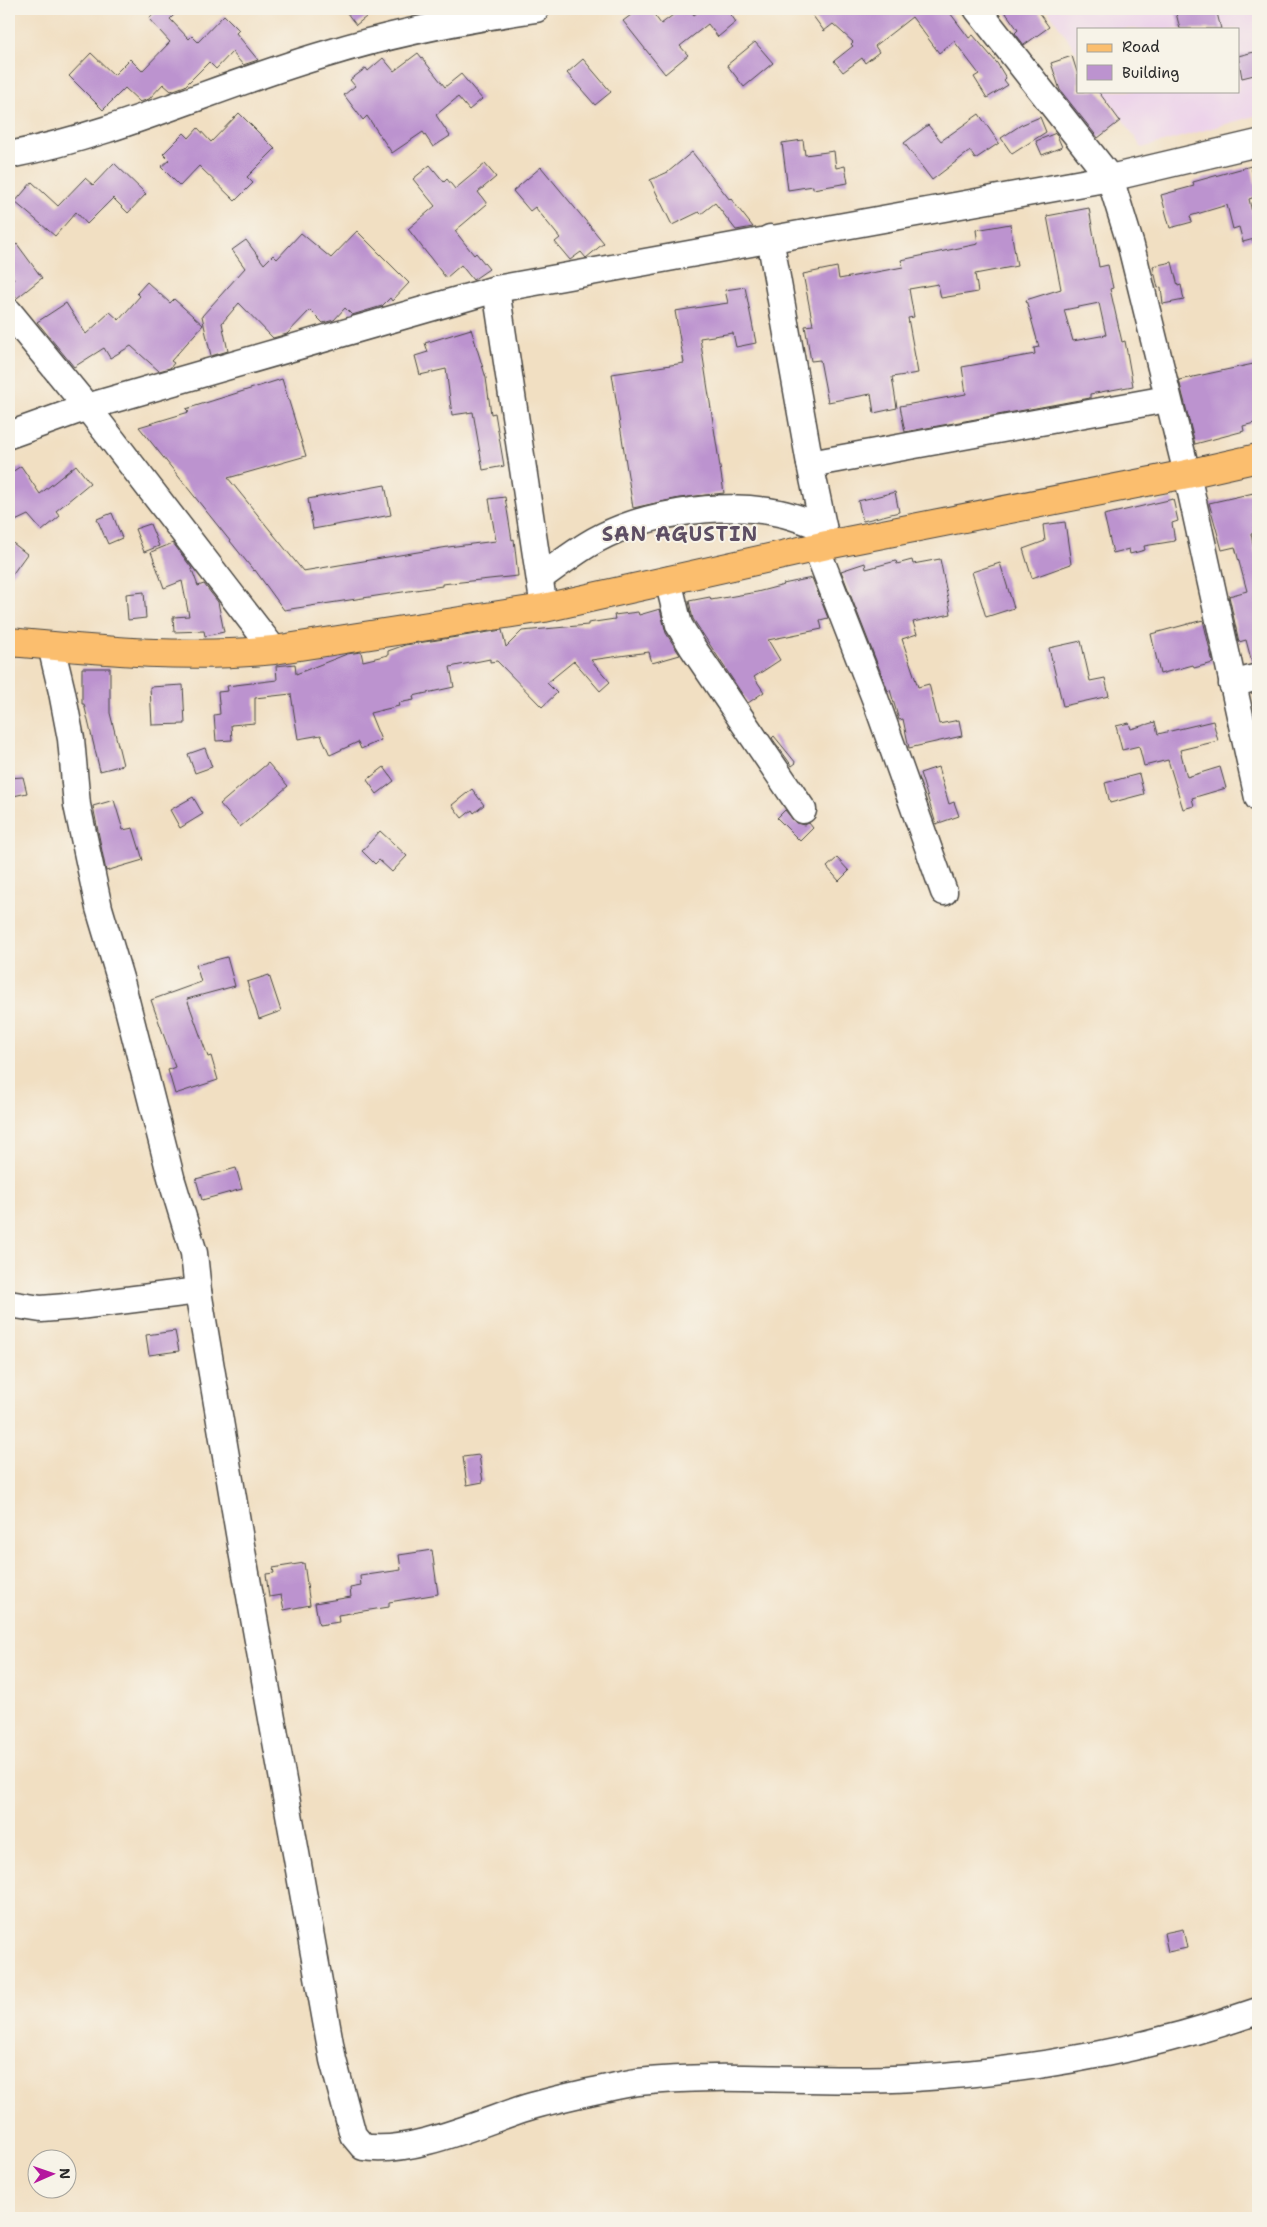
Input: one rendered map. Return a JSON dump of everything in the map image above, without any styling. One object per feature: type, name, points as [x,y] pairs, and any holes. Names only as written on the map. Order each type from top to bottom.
[{"type":"main road","points":[[9,642],[191,655],[234,654],[274,650],[544,608],[668,580],[822,540],[1187,474],[1258,458]]},
{"type":"street","points":[[9,156],[75,140],[131,122],[325,54],[452,23],[536,9]]},
{"type":"street","points":[[977,9],[1110,178],[1131,246],[1167,399],[1187,474],[1258,798]]},
{"type":"street","points":[[9,435],[87,407],[496,289],[1110,178],[1258,143]]},
{"type":"street","points":[[770,238],[822,540],[876,701],[944,892]]},
{"type":"street","points":[[496,289],[544,608]]},
{"type":"street","points":[[9,312],[87,407],[274,650]]},
{"type":"street","points":[[810,464],[1167,399]]},
{"type":"street","points":[[540,578],[588,544],[625,526],[672,515],[714,509],[780,513],[822,540]]},
{"type":"street","points":[[668,580],[679,625],[803,810]]},
{"type":"street","points":[[51,646],[71,739],[77,805],[100,908],[122,985],[172,1181],[194,1253],[198,1290],[242,1551],[332,2060],[353,2135],[363,2147],[377,2150],[414,2143],[462,2130],[526,2108],[636,2082],[705,2078],[912,2078],[1030,2067],[1112,2054],[1206,2029],[1258,2011]]},
{"type":"street","points":[[1232,684],[1258,677]]},
{"type":"street","points":[[9,1304],[41,1309],[79,1306],[198,1290]]},
{"type":"shaded area","points":[[1047,9],[1258,9],[1258,115],[1142,148],[1104,92],[1240,92],[1240,28],[1077,28],[1077,53]]},
{"type":"building","points":[[158,9],[180,9],[170,19],[189,39],[192,36],[198,42],[224,15],[239,30],[236,33],[258,60],[243,65],[232,52],[216,69],[209,62],[185,86],[171,91],[163,84],[149,99],[140,102],[125,88],[103,110],[69,76],[91,53],[114,75],[130,59],[142,71],[170,42],[149,19]]},
{"type":"building","points":[[344,9],[376,9],[356,25]]},
{"type":"building","points":[[639,9],[650,9],[661,24],[681,9],[689,9],[694,15],[698,12],[695,9],[727,9],[736,22],[718,37],[708,24],[680,46],[688,55],[665,74],[623,21]]},
{"type":"building","points":[[808,9],[947,9],[969,38],[973,35],[997,63],[1008,85],[987,98],[974,77],[979,74],[954,41],[939,53],[912,17],[875,46],[879,52],[865,63],[862,58],[843,72],[834,61],[853,46],[851,44],[853,42],[833,24],[824,31]]},
{"type":"building","points":[[1003,9],[1036,9],[1049,27],[1024,45],[1015,33],[1018,30]]},
{"type":"building","points":[[1175,9],[1216,9],[1221,28],[1180,28]]},
{"type":"building","points":[[755,42],[773,63],[744,87],[727,65]]},
{"type":"building","points":[[1258,51],[1258,74],[1242,78],[1240,56]]},
{"type":"building","points":[[418,53],[445,87],[461,74],[482,99],[469,110],[458,97],[436,115],[450,136],[433,147],[423,132],[392,153],[367,116],[363,120],[344,95],[355,86],[350,80],[366,68],[368,71],[383,58],[394,71]]},
{"type":"building","points":[[1072,56],[1077,72],[1077,92],[1099,92],[1120,121],[1098,138],[1060,90],[1051,63]]},
{"type":"building","points":[[583,59],[611,92],[595,105],[567,73]]},
{"type":"building","points":[[239,113],[275,149],[247,177],[253,183],[235,201],[199,166],[180,186],[161,167],[169,160],[163,154],[184,133],[189,138],[198,128],[211,142]]},
{"type":"building","points":[[979,114],[999,143],[975,159],[970,151],[932,180],[904,143],[928,125],[941,141]]},
{"type":"building","points":[[1040,117],[1046,132],[1012,154],[1001,138],[1021,125]]},
{"type":"building","points":[[1056,133],[1062,147],[1042,155],[1036,141]]},
{"type":"building","points":[[803,140],[805,155],[834,151],[836,168],[845,166],[848,183],[813,189],[813,186],[788,190],[782,143]]},
{"type":"building","points":[[692,152],[753,227],[736,230],[715,203],[701,214],[699,212],[672,225],[650,180],[668,172]]},
{"type":"building","points":[[114,163],[146,194],[128,213],[113,198],[87,224],[76,212],[55,236],[15,202],[32,182],[58,206],[85,178],[93,185]]},
{"type":"building","points":[[485,164],[496,177],[478,192],[487,204],[455,231],[474,255],[476,253],[489,269],[473,280],[461,265],[446,278],[408,229],[435,206],[413,179],[430,165],[444,182],[447,179],[455,189]]},
{"type":"building","points":[[1251,166],[1258,196],[1249,199],[1258,238],[1243,242],[1239,227],[1233,229],[1227,205],[1190,216],[1192,222],[1170,228],[1161,195],[1194,186],[1193,182]]},
{"type":"building","points":[[541,167],[604,243],[586,258],[581,252],[570,260],[555,242],[560,238],[535,207],[530,211],[513,191]]},
{"type":"building","points":[[1089,208],[1099,267],[1108,265],[1113,288],[1110,289],[1122,342],[1125,341],[1133,386],[1090,394],[1090,398],[905,432],[900,406],[966,394],[962,367],[1035,354],[1034,348],[1039,347],[1026,300],[1061,289],[1047,216]],"holes":[[[1099,303],[1106,335],[1073,341],[1064,310]]]},
{"type":"building","points":[[1010,224],[1017,266],[975,274],[978,292],[941,298],[938,284],[909,289],[914,317],[908,318],[918,373],[892,377],[897,408],[874,413],[871,394],[828,402],[820,360],[811,361],[805,326],[813,325],[803,274],[837,267],[839,279],[903,267],[901,260],[978,244],[976,230]]},
{"type":"building","points":[[357,231],[409,283],[392,301],[390,298],[382,306],[352,315],[345,308],[334,320],[323,323],[310,310],[287,334],[273,338],[239,303],[222,323],[228,351],[211,356],[202,316],[245,268],[232,250],[246,240],[264,264],[273,255],[277,259],[301,233],[331,258]]},
{"type":"building","points":[[17,244],[42,278],[17,298],[9,287],[9,283],[14,279],[9,272],[9,250]]},
{"type":"building","points":[[1172,262],[1178,286],[1181,285],[1184,300],[1163,304],[1161,287],[1158,288],[1153,266]]},
{"type":"building","points":[[147,282],[170,303],[174,299],[203,325],[171,361],[174,363],[170,368],[159,371],[131,346],[110,358],[104,348],[74,367],[37,322],[66,303],[86,334],[110,312],[119,320],[140,296],[137,293]]},
{"type":"building","points":[[745,287],[756,343],[736,347],[733,333],[700,338],[724,493],[679,498],[633,508],[612,374],[684,363],[675,311],[728,303],[725,290]]},
{"type":"building","points":[[471,329],[486,378],[491,414],[495,413],[504,466],[483,470],[473,412],[452,415],[446,369],[420,375],[415,356],[428,352],[425,343]]},
{"type":"building","points":[[1258,363],[1258,422],[1243,426],[1244,431],[1195,444],[1179,380]]},
{"type":"building","points":[[282,379],[306,456],[228,478],[303,571],[496,541],[489,499],[505,497],[512,540],[514,539],[518,576],[442,584],[442,586],[284,610],[255,570],[139,427],[189,412],[186,409]]},
{"type":"building","points":[[76,465],[90,483],[56,511],[60,516],[42,531],[28,515],[9,524],[9,474],[21,466],[40,494]]},
{"type":"building","points":[[385,485],[391,515],[313,529],[308,499]]},
{"type":"building","points":[[895,492],[899,512],[863,521],[858,501]]},
{"type":"building","points":[[1258,492],[1258,533],[1251,534],[1258,568],[1258,662],[1252,663],[1246,640],[1239,642],[1229,596],[1247,591],[1235,547],[1222,550],[1209,503]]},
{"type":"building","points":[[1173,499],[1178,521],[1172,523],[1175,541],[1144,546],[1145,550],[1130,554],[1129,549],[1113,553],[1104,515]]},
{"type":"building","points":[[112,513],[122,538],[108,544],[97,519]]},
{"type":"building","points":[[1065,522],[1071,564],[1032,578],[1023,549],[1045,541],[1043,525]]},
{"type":"building","points":[[150,524],[159,546],[144,552],[135,529]]},
{"type":"building","points":[[9,540],[27,554],[9,579]]},
{"type":"building","points":[[173,543],[191,567],[198,586],[204,584],[218,602],[224,632],[205,636],[204,631],[174,632],[173,617],[189,616],[182,581],[164,588],[151,552]]},
{"type":"building","points":[[940,559],[951,614],[913,622],[917,634],[902,639],[918,687],[929,684],[939,724],[959,720],[962,736],[909,748],[903,719],[899,720],[890,690],[888,691],[841,571],[865,563],[866,569],[896,561],[897,564],[912,560],[913,564]]},
{"type":"building","points":[[1000,563],[1014,608],[986,617],[972,572]]},
{"type":"building","points":[[812,578],[828,618],[820,620],[822,629],[768,640],[780,660],[754,677],[764,692],[748,703],[693,619],[689,601],[710,597],[711,600],[757,592]]},
{"type":"building","points":[[144,592],[146,618],[128,620],[126,594]]},
{"type":"building","points":[[660,609],[666,633],[680,655],[652,663],[649,652],[591,660],[610,682],[600,691],[574,661],[547,683],[557,693],[542,707],[497,661],[490,662],[490,659],[450,667],[454,687],[413,696],[414,700],[398,703],[399,706],[370,713],[381,740],[361,749],[358,742],[330,755],[321,735],[298,739],[291,694],[255,698],[255,723],[231,725],[232,740],[216,741],[214,715],[220,714],[218,692],[228,691],[227,686],[277,680],[276,666],[295,664],[296,674],[347,654],[361,652],[363,661],[388,655],[388,651],[405,645],[502,630],[506,647],[522,631],[588,625],[588,623],[615,619],[614,615],[638,612],[639,615]]},
{"type":"building","points":[[1203,620],[1213,663],[1194,668],[1193,665],[1160,674],[1151,634]]},
{"type":"building","points":[[1081,641],[1090,681],[1105,678],[1109,696],[1063,706],[1049,648]]},
{"type":"building","points":[[82,668],[110,668],[110,713],[123,765],[100,771],[84,704],[82,704]]},
{"type":"building","points":[[183,685],[185,724],[152,725],[150,687]]},
{"type":"building","points":[[1213,721],[1218,741],[1180,750],[1187,777],[1220,767],[1226,788],[1192,798],[1194,806],[1183,809],[1168,760],[1144,766],[1139,746],[1122,750],[1116,726],[1129,723],[1131,729],[1155,722],[1158,734]]},
{"type":"building","points":[[774,736],[796,763],[792,766],[772,738]]},
{"type":"building","points":[[205,748],[212,767],[195,773],[188,754]]},
{"type":"building","points":[[268,763],[288,786],[240,827],[220,804]]},
{"type":"building","points":[[384,767],[394,781],[377,794],[367,780]]},
{"type":"building","points":[[938,767],[949,804],[954,802],[959,816],[936,824],[920,773]]},
{"type":"building","points":[[1139,774],[1144,794],[1110,803],[1105,783]]},
{"type":"building","points":[[23,777],[27,793],[9,797],[9,778]]},
{"type":"building","points":[[472,789],[484,805],[474,813],[472,810],[462,818],[452,805]]},
{"type":"building","points":[[193,797],[203,814],[180,828],[170,810]]},
{"type":"building","points":[[114,800],[123,830],[133,828],[143,860],[106,871],[93,806]]},
{"type":"building","points":[[785,810],[796,823],[804,825],[809,823],[813,828],[800,841],[777,818]]},
{"type":"building","points":[[380,831],[407,856],[392,872],[379,860],[375,864],[362,851]]},
{"type":"building","points":[[837,858],[849,871],[839,881],[827,867]]},
{"type":"building","points":[[227,957],[235,986],[187,999],[208,1057],[211,1056],[218,1080],[175,1094],[168,1070],[175,1067],[151,1000],[201,982],[196,965]]},
{"type":"building","points":[[269,975],[281,1011],[259,1019],[247,982]]},
{"type":"building","points":[[236,1168],[242,1189],[202,1200],[196,1179]]},
{"type":"building","points":[[175,1331],[179,1351],[149,1355],[146,1335]]},
{"type":"building","points":[[479,1455],[483,1482],[467,1485],[463,1457]]},
{"type":"building","points":[[432,1550],[438,1594],[389,1602],[389,1607],[338,1615],[339,1622],[319,1625],[315,1603],[351,1597],[350,1588],[361,1586],[360,1576],[401,1570],[399,1555]]},
{"type":"building","points":[[304,1563],[310,1605],[284,1610],[281,1595],[269,1597],[266,1574],[274,1573],[273,1568]]},
{"type":"building","points":[[1183,1929],[1187,1948],[1168,1952],[1164,1933]]},
{"type":"district","name":"SAN AGUSTIN","points":[[680,534]]}]
